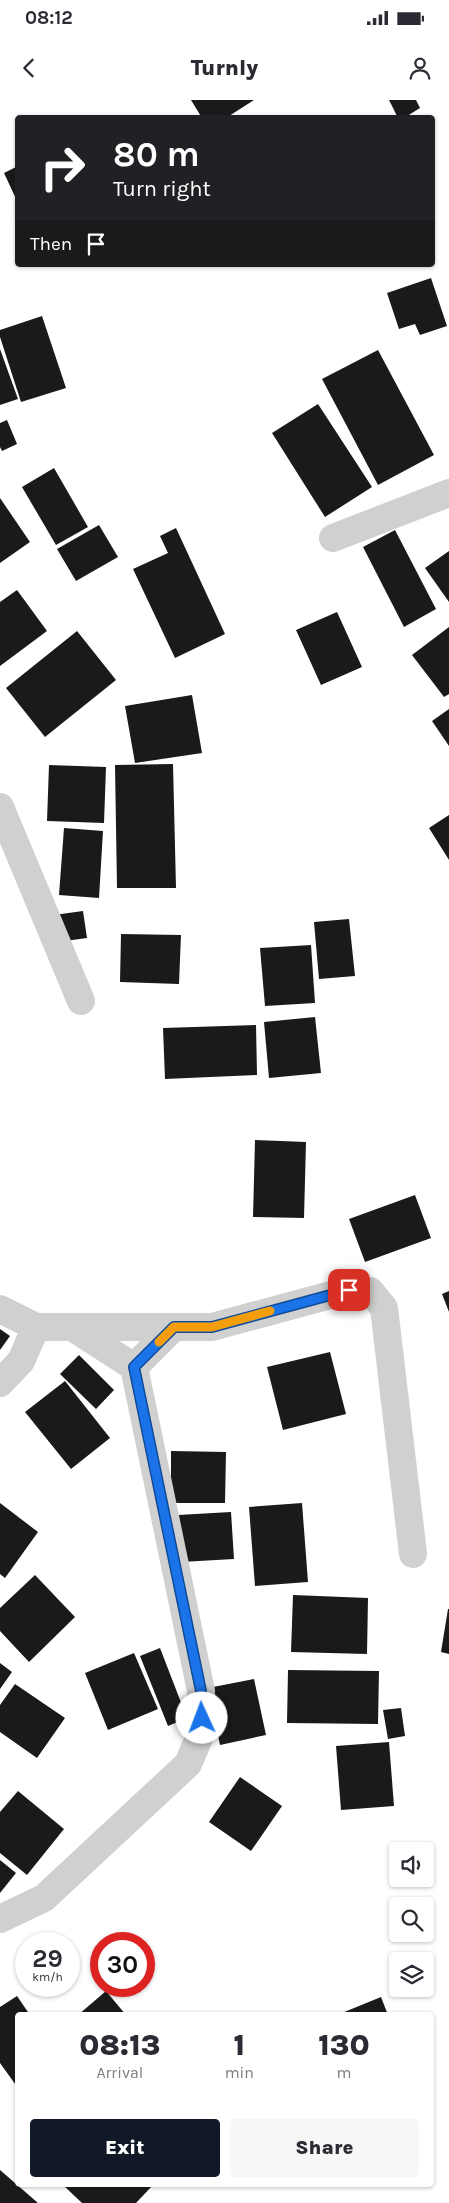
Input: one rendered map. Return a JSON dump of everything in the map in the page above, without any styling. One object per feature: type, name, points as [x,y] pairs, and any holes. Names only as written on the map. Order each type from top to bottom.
[{"type":"street","points":[[333,538],[449,493]]},
{"type":"street","points":[[0,808],[81,1001]]},
{"type":"street","points":[[0,1309],[36,1327],[212,1327],[349,1290],[370,1291],[384,1308],[413,1554]]},
{"type":"street","points":[[0,1383],[21,1361],[36,1327]]},
{"type":"street","points":[[0,1919],[44,1898],[188,1764],[202,1731],[201,1691],[134,1367],[72,1327]]},
{"type":"street","points":[[134,1367],[174,1327]]},
{"type":"building","points":[[191,100],[254,100],[231,115],[200,115]]},
{"type":"building","points":[[389,100],[416,100],[420,108],[409,115],[396,115]]},
{"type":"building","points":[[15,168],[15,197],[4,173]]},
{"type":"building","points":[[431,278],[447,326],[420,335],[415,324],[399,329],[387,293]]},
{"type":"building","points":[[42,316],[66,388],[21,402],[0,337],[0,330]]},
{"type":"building","points":[[0,349],[18,399],[0,405]]},
{"type":"building","points":[[378,350],[434,455],[378,485],[322,379]]},
{"type":"building","points":[[318,404],[372,487],[325,517],[272,433]]},
{"type":"building","points":[[7,420],[17,444],[2,451],[0,447],[0,423]]},
{"type":"building","points":[[54,468],[88,527],[56,545],[22,487]]},
{"type":"building","points":[[0,498],[30,542],[0,563]]},
{"type":"building","points":[[99,525],[118,557],[76,581],[57,549]]},
{"type":"building","points":[[176,528],[225,634],[175,658],[133,569],[168,553],[160,536]]},
{"type":"building","points":[[395,530],[436,609],[404,627],[363,547]]},
{"type":"building","points":[[449,551],[449,602],[425,568]]},
{"type":"building","points":[[17,590],[47,631],[0,666],[0,602]]},
{"type":"building","points":[[337,612],[362,667],[321,685],[296,630]]},
{"type":"building","points":[[449,627],[449,694],[444,697],[412,655]]},
{"type":"building","points":[[77,631],[116,680],[45,737],[6,688]]},
{"type":"building","points":[[192,695],[202,753],[135,763],[125,706]]},
{"type":"building","points":[[449,709],[449,746],[432,721]]},
{"type":"building","points":[[173,764],[176,888],[117,888],[115,765]]},
{"type":"building","points":[[49,765],[106,767],[104,823],[47,821]]},
{"type":"building","points":[[449,815],[449,860],[429,828]]},
{"type":"building","points":[[64,828],[103,831],[99,898],[59,895]]},
{"type":"building","points":[[83,911],[87,938],[58,942],[54,915]]},
{"type":"building","points":[[349,919],[355,976],[319,979],[314,922]]},
{"type":"building","points":[[121,934],[181,935],[179,984],[120,982]]},
{"type":"building","points":[[311,945],[315,1003],[265,1006],[260,948]]},
{"type":"building","points":[[315,1017],[321,1073],[269,1078],[264,1022]]},
{"type":"building","points":[[256,1025],[257,1075],[165,1079],[163,1028]]},
{"type":"building","points":[[255,1140],[306,1142],[304,1218],[253,1217]]},
{"type":"building","points":[[415,1195],[431,1238],[365,1262],[349,1219]]},
{"type":"building","points":[[449,1291],[449,1312],[442,1294]]},
{"type":"building","points":[[0,1329],[10,1336],[0,1350]]},
{"type":"building","points":[[330,1352],[346,1414],[283,1430],[267,1367]]},
{"type":"building","points":[[79,1355],[114,1390],[96,1409],[60,1374]]},
{"type":"building","points":[[65,1381],[110,1438],[71,1469],[25,1412]]},
{"type":"building","points":[[171,1451],[226,1452],[225,1503],[171,1503]]},
{"type":"building","points":[[0,1503],[38,1532],[5,1578],[0,1574]]},
{"type":"building","points":[[302,1503],[308,1582],[255,1586],[249,1507]]},
{"type":"building","points":[[231,1512],[234,1559],[181,1562],[178,1515]]},
{"type":"building","points":[[35,1575],[75,1617],[29,1662],[0,1631],[0,1608]]},
{"type":"building","points":[[293,1595],[368,1598],[367,1654],[291,1652]]},
{"type":"building","points":[[449,1609],[449,1654],[441,1652]]},
{"type":"building","points":[[160,1648],[187,1718],[168,1726],[140,1656]]},
{"type":"building","points":[[134,1653],[158,1709],[108,1730],[85,1673]]},
{"type":"building","points":[[0,1663],[12,1672],[0,1689]]},
{"type":"building","points":[[288,1670],[379,1671],[378,1724],[287,1723]]},
{"type":"building","points":[[254,1679],[266,1735],[220,1745],[208,1688]]},
{"type":"building","points":[[15,1684],[65,1718],[37,1758],[0,1732],[0,1705]]},
{"type":"building","points":[[401,1708],[405,1736],[388,1739],[383,1710]]},
{"type":"building","points":[[389,1742],[394,1806],[341,1810],[336,1746]]},
{"type":"building","points":[[240,1777],[282,1806],[251,1851],[209,1822]]},
{"type":"building","points":[[18,1791],[64,1829],[27,1875],[0,1853],[0,1812]]},
{"type":"building","points":[[0,1860],[16,1873],[0,1893]]},
{"type":"building","points":[[18,1997],[28,2012],[15,2012],[15,2084],[0,2063],[0,2007]]},
{"type":"building","points":[[99,1997],[111,1997],[124,2012],[82,2012]]},
{"type":"building","points":[[381,1997],[387,2012],[344,2012]]},
{"type":"building","points":[[0,2170],[15,2183],[15,2187],[20,2187],[38,2203],[0,2203]]},
{"type":"building","points":[[65,2187],[151,2187],[136,2203],[82,2203]]},
{"type":"slow traffic","points":[[159,1342],[174,1327],[212,1327],[270,1311]]},
{"type":"route","points":[[202,1718],[201,1691],[134,1367],[174,1327],[212,1327],[349,1290]]}]
